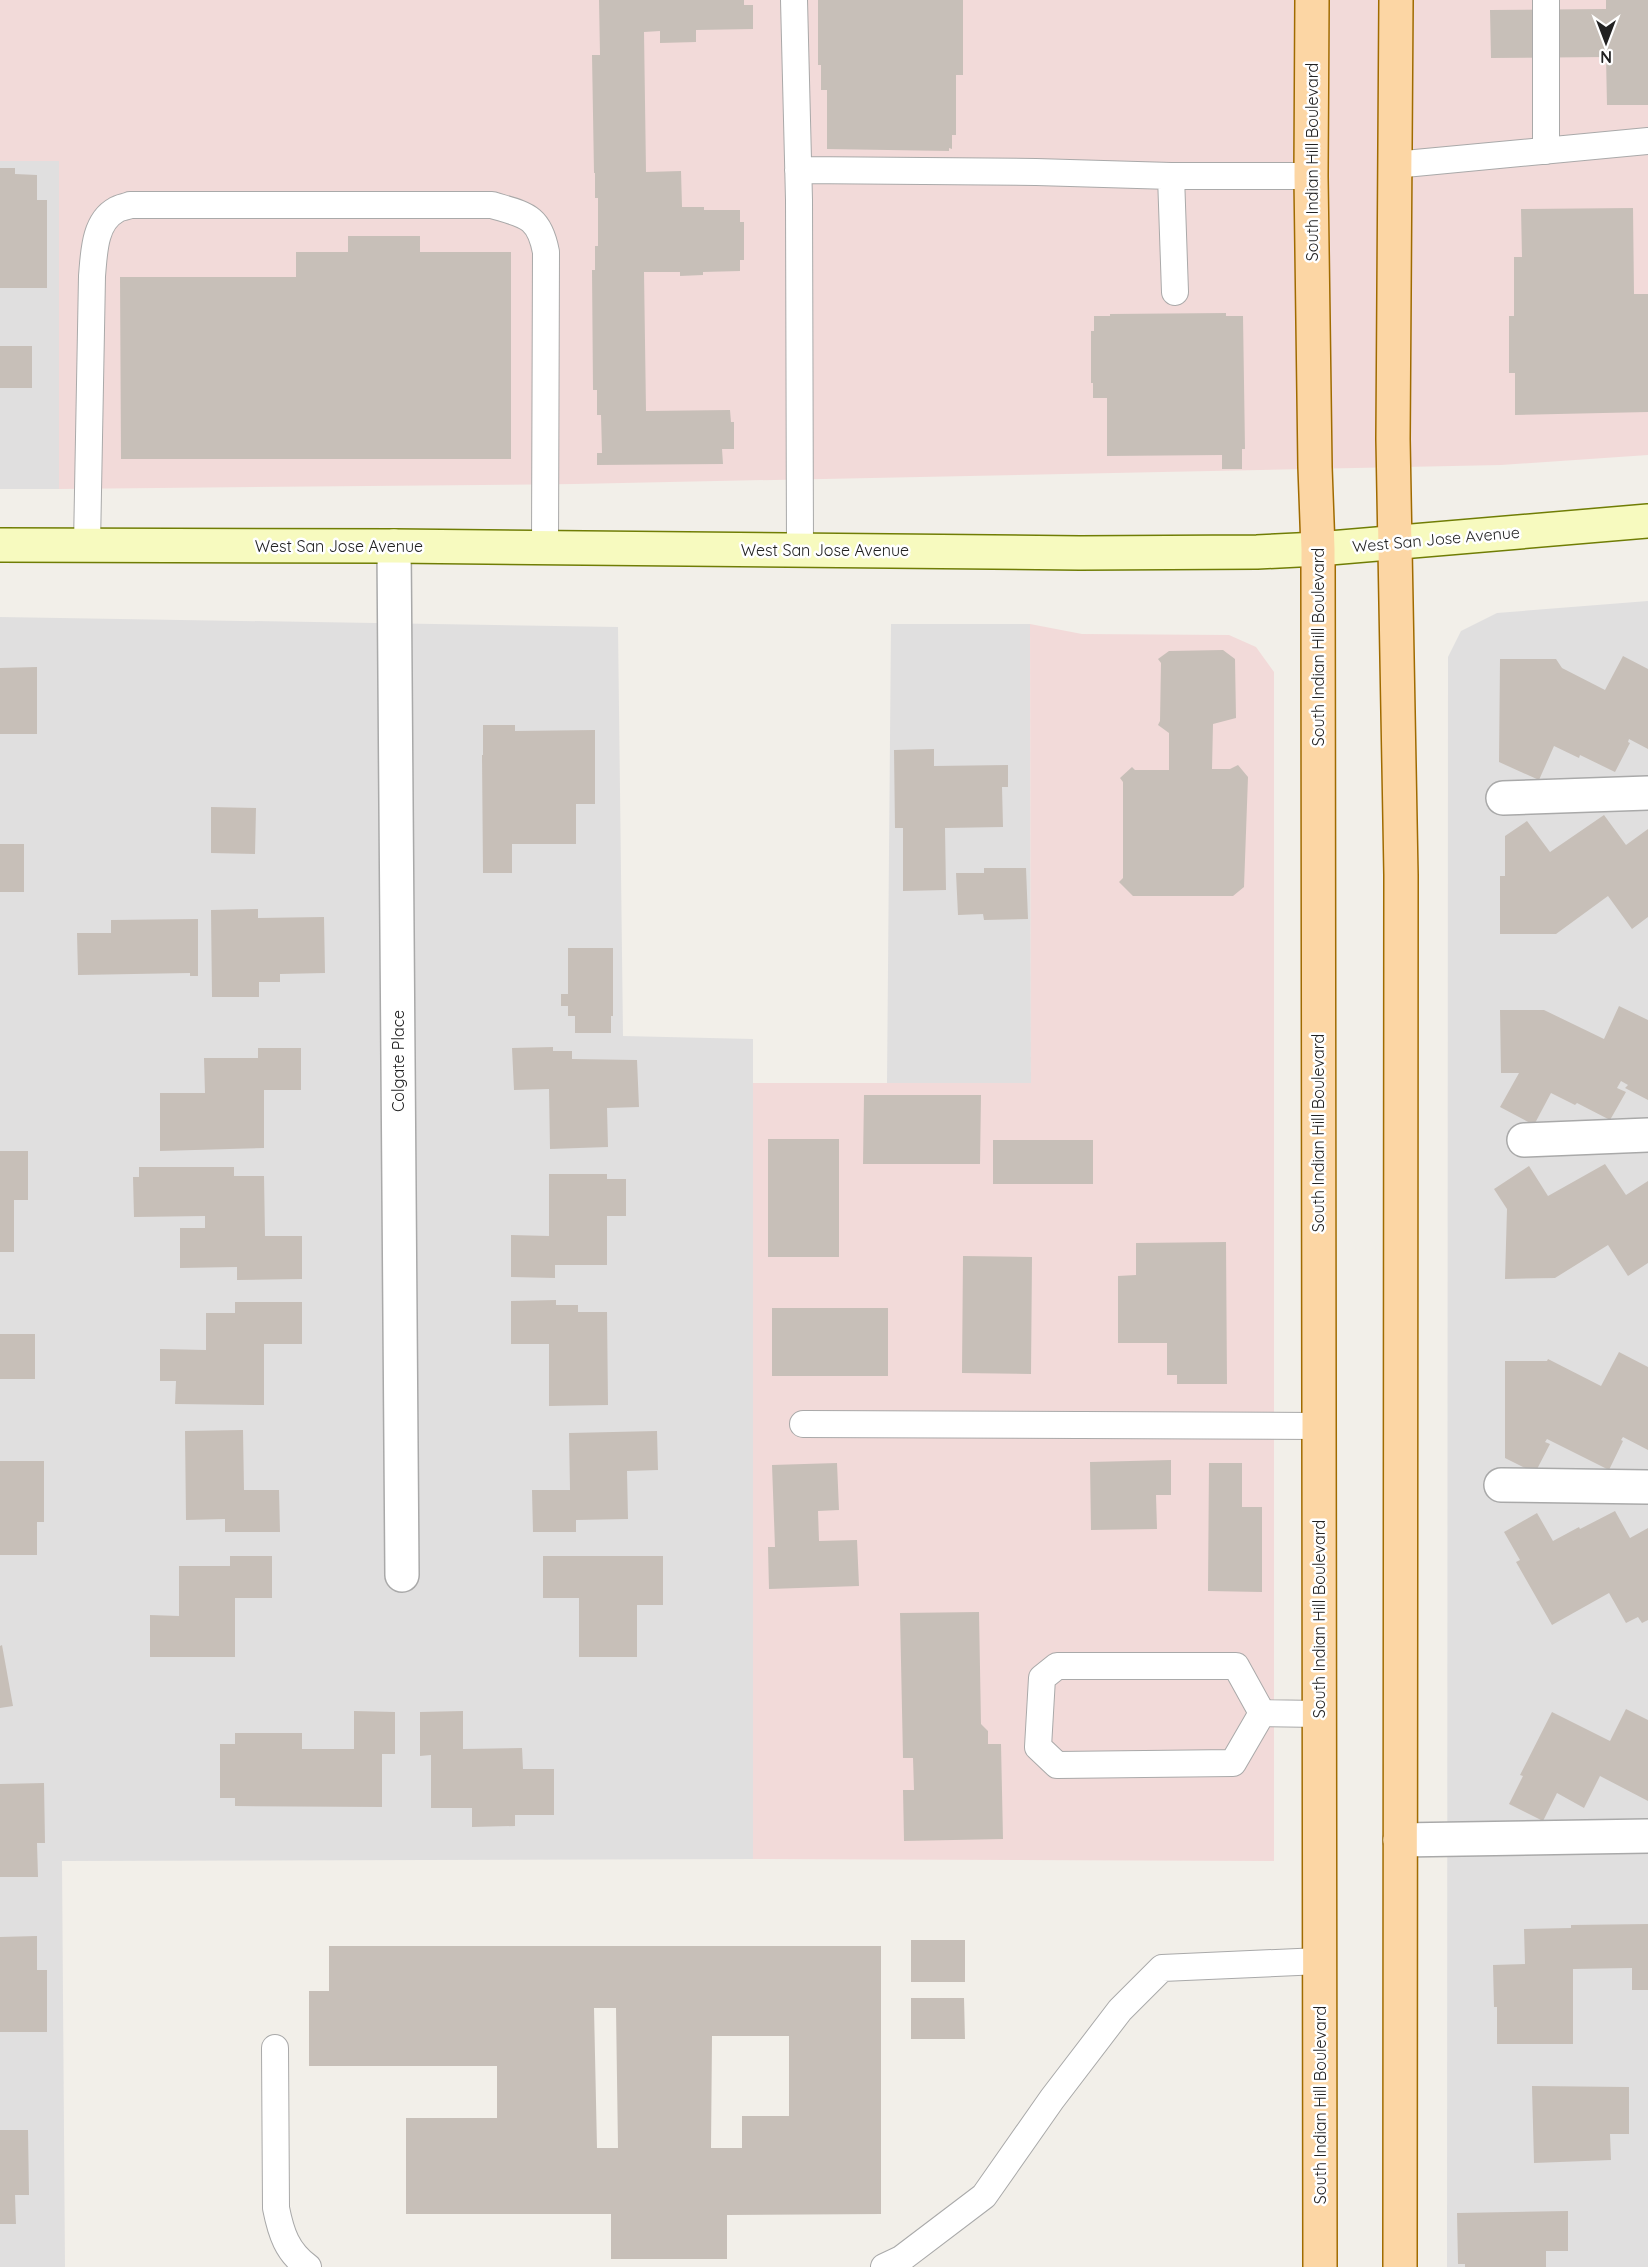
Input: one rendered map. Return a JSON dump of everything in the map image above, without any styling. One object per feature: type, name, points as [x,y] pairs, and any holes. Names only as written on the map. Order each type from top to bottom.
[{"type":"main road","name":"South Indian Hill Boulevard","points":[[1312,0],[1314,467],[1318,549],[1320,2267]]},
{"type":"main road","points":[[1396,0],[1393,440],[1401,875],[1400,2267]]},
{"type":"street","name":"West San Jose Avenue","points":[[0,545],[394,546],[1080,553],[1257,552],[1318,549],[1648,521]]},
{"type":"street","name":"Colgate Place","points":[[394,546],[402,1575]]},
{"type":"street","points":[[1503,798],[1648,793]]},
{"type":"street","points":[[1524,1140],[1648,1135]]},
{"type":"street","points":[[1501,1485],[1648,1486]]},
{"type":"street","points":[[1400,1840],[1648,1836]]},
{"type":"lane","points":[[794,0],[798,170],[800,550]]},
{"type":"lane","points":[[1546,0],[1546,151]]},
{"type":"lane","points":[[1394,165],[1648,141]]},
{"type":"lane","points":[[798,170],[1311,176]]},
{"type":"lane","points":[[1171,176],[1175,292]]},
{"type":"lane","points":[[87,546],[92,276],[95,240],[104,223],[115,210],[130,206],[492,206],[529,218],[542,233],[546,252],[545,548]]},
{"type":"lane","points":[[803,1424],[1319,1425]]},
{"type":"lane","points":[[1057,1666],[1236,1666],[1262,1713],[1233,1763],[1057,1765],[1038,1747],[1042,1678],[1057,1666]]},
{"type":"lane","points":[[1262,1713],[1319,1714]]},
{"type":"lane","points":[[884,2267],[901,2259],[984,2196],[1052,2099],[1120,2010],[1162,1968],[1320,1960]]},
{"type":"lane","points":[[275,2048],[276,2208],[280,2232],[290,2251],[308,2267]]},
{"type":"shaded area","points":[[0,0],[1648,0],[1648,455],[1501,465],[575,484],[59,489],[59,161],[0,161]]},
{"type":"shaded area","points":[[0,161],[59,161],[59,489],[0,489]]},
{"type":"shaded area","points":[[1648,601],[1648,2267],[1447,2267],[1448,657],[1461,631],[1497,613]]},
{"type":"shaded area","points":[[0,617],[618,627],[623,1036],[753,1039],[753,1859],[62,1861],[65,2267],[0,2267]]},
{"type":"shaded area","points":[[891,624],[1030,624],[1031,1083],[887,1083]]},
{"type":"shaded area","points":[[1030,624],[1082,634],[1229,635],[1256,647],[1274,672],[1274,1861],[753,1859],[753,1083],[1031,1083]]},
{"type":"building","points":[[599,0],[744,0],[744,5],[753,5],[753,29],[696,30],[696,42],[660,43],[660,31],[644,32],[646,172],[681,171],[682,207],[704,207],[704,210],[740,210],[740,222],[744,222],[744,260],[740,260],[740,271],[703,272],[703,275],[680,276],[680,272],[644,272],[646,411],[730,410],[731,422],[734,422],[734,449],[722,449],[723,464],[597,465],[597,453],[602,453],[601,415],[597,415],[597,390],[593,390],[592,270],[595,270],[595,246],[598,246],[598,198],[595,198],[592,55],[600,55]]},
{"type":"building","points":[[818,0],[963,0],[963,75],[956,75],[956,135],[952,135],[952,149],[949,148],[949,151],[827,149],[827,90],[821,90],[821,65],[818,65]]},
{"type":"building","points":[[1606,0],[1648,0],[1648,105],[1607,105],[1606,57],[1491,58],[1490,10],[1606,9]]},
{"type":"building","points":[[0,168],[15,168],[15,174],[37,175],[37,200],[47,200],[47,288],[0,288]]},
{"type":"building","points":[[1633,208],[1634,294],[1648,294],[1648,412],[1515,415],[1515,373],[1509,373],[1509,316],[1514,316],[1514,257],[1522,257],[1521,209]]},
{"type":"building","points":[[348,236],[420,236],[420,252],[511,252],[511,459],[121,459],[120,277],[296,277],[296,252],[348,252]]},
{"type":"building","points":[[1226,313],[1226,316],[1243,316],[1245,449],[1242,449],[1242,469],[1222,469],[1222,455],[1107,456],[1107,398],[1093,398],[1093,383],[1091,383],[1091,331],[1094,331],[1094,316]]},
{"type":"building","points":[[0,346],[32,346],[32,388],[0,388]]},
{"type":"building","points":[[1223,650],[1235,659],[1236,718],[1213,724],[1212,769],[1230,769],[1238,765],[1248,777],[1244,887],[1233,896],[1133,896],[1119,882],[1123,878],[1123,782],[1120,778],[1132,767],[1135,770],[1169,770],[1169,733],[1158,725],[1160,721],[1161,663],[1158,659],[1169,651]]},
{"type":"building","points":[[1623,656],[1648,669],[1648,749],[1629,739],[1630,743],[1615,772],[1580,755],[1579,758],[1554,746],[1539,780],[1499,762],[1500,659],[1556,659],[1562,668],[1605,690]]},
{"type":"building","points":[[37,667],[37,734],[0,734],[0,668]]},
{"type":"building","points":[[483,725],[515,725],[515,731],[595,730],[595,804],[576,804],[576,844],[512,844],[512,873],[483,873]]},
{"type":"building","points":[[934,749],[934,766],[1008,765],[1008,787],[1002,787],[1003,827],[945,828],[946,890],[903,891],[903,828],[895,828],[894,750]]},
{"type":"building","points":[[211,807],[256,808],[255,854],[211,853]]},
{"type":"building","points":[[1604,815],[1626,845],[1648,829],[1648,917],[1632,929],[1608,896],[1556,934],[1500,934],[1500,876],[1505,876],[1505,836],[1527,821],[1550,852]]},
{"type":"building","points":[[0,844],[24,844],[24,892],[0,892]]},
{"type":"building","points":[[984,868],[1026,868],[1028,919],[984,920],[983,914],[958,915],[956,873],[984,873]]},
{"type":"building","points":[[258,909],[258,918],[324,917],[325,973],[280,974],[280,982],[259,982],[259,997],[212,997],[211,910]]},
{"type":"building","points":[[198,919],[198,976],[190,976],[190,973],[78,975],[77,933],[111,933],[111,920]]},
{"type":"building","points":[[568,948],[613,948],[611,1033],[575,1033],[575,1016],[568,1016],[568,1006],[561,1006],[561,994],[568,994]]},
{"type":"building","points":[[1619,1006],[1648,1020],[1648,1100],[1625,1088],[1628,1085],[1621,1081],[1617,1088],[1626,1092],[1610,1120],[1551,1093],[1534,1125],[1500,1107],[1519,1073],[1501,1073],[1500,1010],[1544,1010],[1604,1039]]},
{"type":"building","points":[[553,1047],[553,1051],[572,1051],[572,1059],[637,1060],[639,1107],[607,1108],[608,1147],[550,1149],[549,1089],[514,1090],[512,1048]]},
{"type":"building","points":[[258,1048],[301,1048],[301,1090],[264,1090],[264,1148],[160,1151],[160,1093],[205,1093],[204,1058],[258,1058]]},
{"type":"building","points":[[864,1095],[981,1095],[980,1164],[863,1164]]},
{"type":"building","points":[[768,1139],[839,1139],[839,1257],[768,1257]]},
{"type":"building","points":[[993,1140],[1093,1140],[1093,1184],[993,1184]]},
{"type":"building","points":[[0,1151],[28,1151],[28,1200],[14,1200],[14,1252],[0,1252]]},
{"type":"building","points":[[1605,1164],[1626,1195],[1648,1181],[1648,1263],[1628,1276],[1608,1245],[1555,1278],[1505,1279],[1507,1209],[1494,1189],[1529,1166],[1548,1196]]},
{"type":"building","points":[[139,1167],[234,1167],[234,1176],[264,1176],[265,1236],[302,1236],[302,1279],[237,1280],[237,1267],[180,1268],[180,1228],[205,1228],[205,1216],[134,1217],[133,1177],[139,1177]]},
{"type":"building","points":[[549,1174],[607,1174],[607,1179],[626,1179],[626,1216],[607,1216],[607,1265],[555,1265],[555,1278],[511,1277],[511,1235],[549,1236]]},
{"type":"building","points":[[1226,1242],[1227,1384],[1177,1384],[1177,1375],[1167,1375],[1167,1343],[1118,1343],[1118,1276],[1136,1275],[1136,1243]]},
{"type":"building","points":[[963,1256],[1032,1257],[1031,1374],[962,1373]]},
{"type":"building","points":[[556,1300],[556,1305],[578,1305],[578,1312],[607,1312],[608,1405],[549,1406],[549,1344],[511,1344],[511,1301]]},
{"type":"building","points":[[235,1302],[302,1302],[302,1344],[264,1344],[264,1405],[175,1404],[176,1381],[160,1381],[160,1349],[206,1350],[206,1313],[235,1313]]},
{"type":"building","points":[[772,1308],[888,1308],[888,1376],[772,1376]]},
{"type":"building","points":[[0,1334],[35,1334],[35,1379],[0,1379]]},
{"type":"building","points":[[1619,1352],[1648,1367],[1648,1450],[1623,1437],[1609,1470],[1547,1439],[1545,1442],[1550,1444],[1535,1473],[1505,1458],[1505,1361],[1547,1361],[1548,1359],[1601,1386]]},
{"type":"building","points":[[243,1430],[244,1490],[279,1490],[280,1532],[225,1532],[225,1519],[186,1520],[185,1431]]},
{"type":"building","points":[[657,1431],[658,1470],[627,1471],[628,1519],[576,1520],[576,1532],[533,1532],[532,1490],[570,1490],[569,1433]]},
{"type":"building","points":[[1171,1460],[1171,1495],[1156,1495],[1157,1529],[1091,1530],[1090,1462]]},
{"type":"building","points":[[0,1461],[44,1461],[44,1522],[37,1522],[37,1555],[0,1555]]},
{"type":"building","points":[[837,1463],[839,1510],[818,1511],[819,1541],[857,1540],[859,1586],[769,1589],[768,1547],[775,1547],[772,1465]]},
{"type":"building","points":[[1209,1463],[1242,1463],[1242,1507],[1262,1507],[1262,1592],[1208,1591]]},
{"type":"building","points":[[1615,1511],[1630,1538],[1648,1528],[1648,1620],[1642,1623],[1638,1617],[1626,1623],[1609,1593],[1552,1625],[1516,1562],[1520,1560],[1504,1532],[1537,1513],[1553,1541]]},
{"type":"building","points":[[230,1556],[272,1556],[272,1598],[235,1598],[235,1657],[150,1657],[150,1615],[179,1616],[179,1566],[230,1566]]},
{"type":"building","points":[[543,1556],[663,1556],[663,1605],[637,1605],[637,1657],[579,1657],[579,1598],[543,1598]]},
{"type":"building","points":[[979,1612],[981,1724],[988,1731],[988,1744],[1001,1744],[1003,1839],[904,1841],[903,1790],[914,1790],[913,1758],[903,1758],[900,1613]]},
{"type":"building","points":[[2,1645],[13,1706],[0,1708],[0,1646]]},
{"type":"building","points":[[1626,1709],[1648,1720],[1648,1801],[1600,1776],[1584,1808],[1557,1793],[1543,1821],[1509,1804],[1523,1776],[1520,1775],[1552,1712],[1610,1741]]},
{"type":"building","points":[[354,1711],[395,1712],[395,1754],[382,1754],[382,1807],[235,1806],[235,1798],[220,1798],[220,1744],[235,1744],[235,1733],[302,1733],[302,1749],[354,1749]]},
{"type":"building","points":[[463,1711],[463,1749],[522,1748],[523,1769],[554,1769],[554,1815],[515,1815],[515,1826],[472,1827],[472,1808],[431,1808],[431,1755],[420,1756],[420,1712]]},
{"type":"building","points":[[44,1783],[45,1843],[37,1843],[38,1877],[0,1877],[0,1784]]},
{"type":"building","points":[[1648,1924],[1648,1990],[1632,1990],[1632,1968],[1573,1969],[1573,2044],[1497,2044],[1497,2007],[1494,2007],[1493,1965],[1525,1964],[1524,1929],[1571,1928],[1571,1925]]},
{"type":"building","points":[[37,1936],[37,1970],[47,1970],[47,2032],[0,2032],[0,1937]]},
{"type":"building","points":[[911,1940],[965,1940],[965,1982],[911,1982]]},
{"type":"building","points":[[329,1946],[881,1946],[881,2214],[727,2215],[727,2259],[611,2259],[611,2214],[406,2214],[406,2118],[497,2118],[497,2066],[309,2066],[309,1991],[329,1991]],"holes":[[[594,2008],[616,2008],[618,2148],[597,2148]],[[712,2036],[789,2036],[789,2116],[742,2116],[742,2148],[711,2148]]]},
{"type":"building","points":[[911,1998],[964,1998],[965,2039],[911,2039]]},
{"type":"building","points":[[1532,2086],[1629,2087],[1629,2134],[1610,2134],[1611,2160],[1534,2163]]},
{"type":"building","points":[[0,2130],[28,2130],[29,2195],[15,2195],[16,2224],[0,2224]]},
{"type":"building","points":[[1568,2211],[1568,2251],[1546,2251],[1546,2267],[1465,2267],[1465,2264],[1458,2264],[1457,2213]]}]
